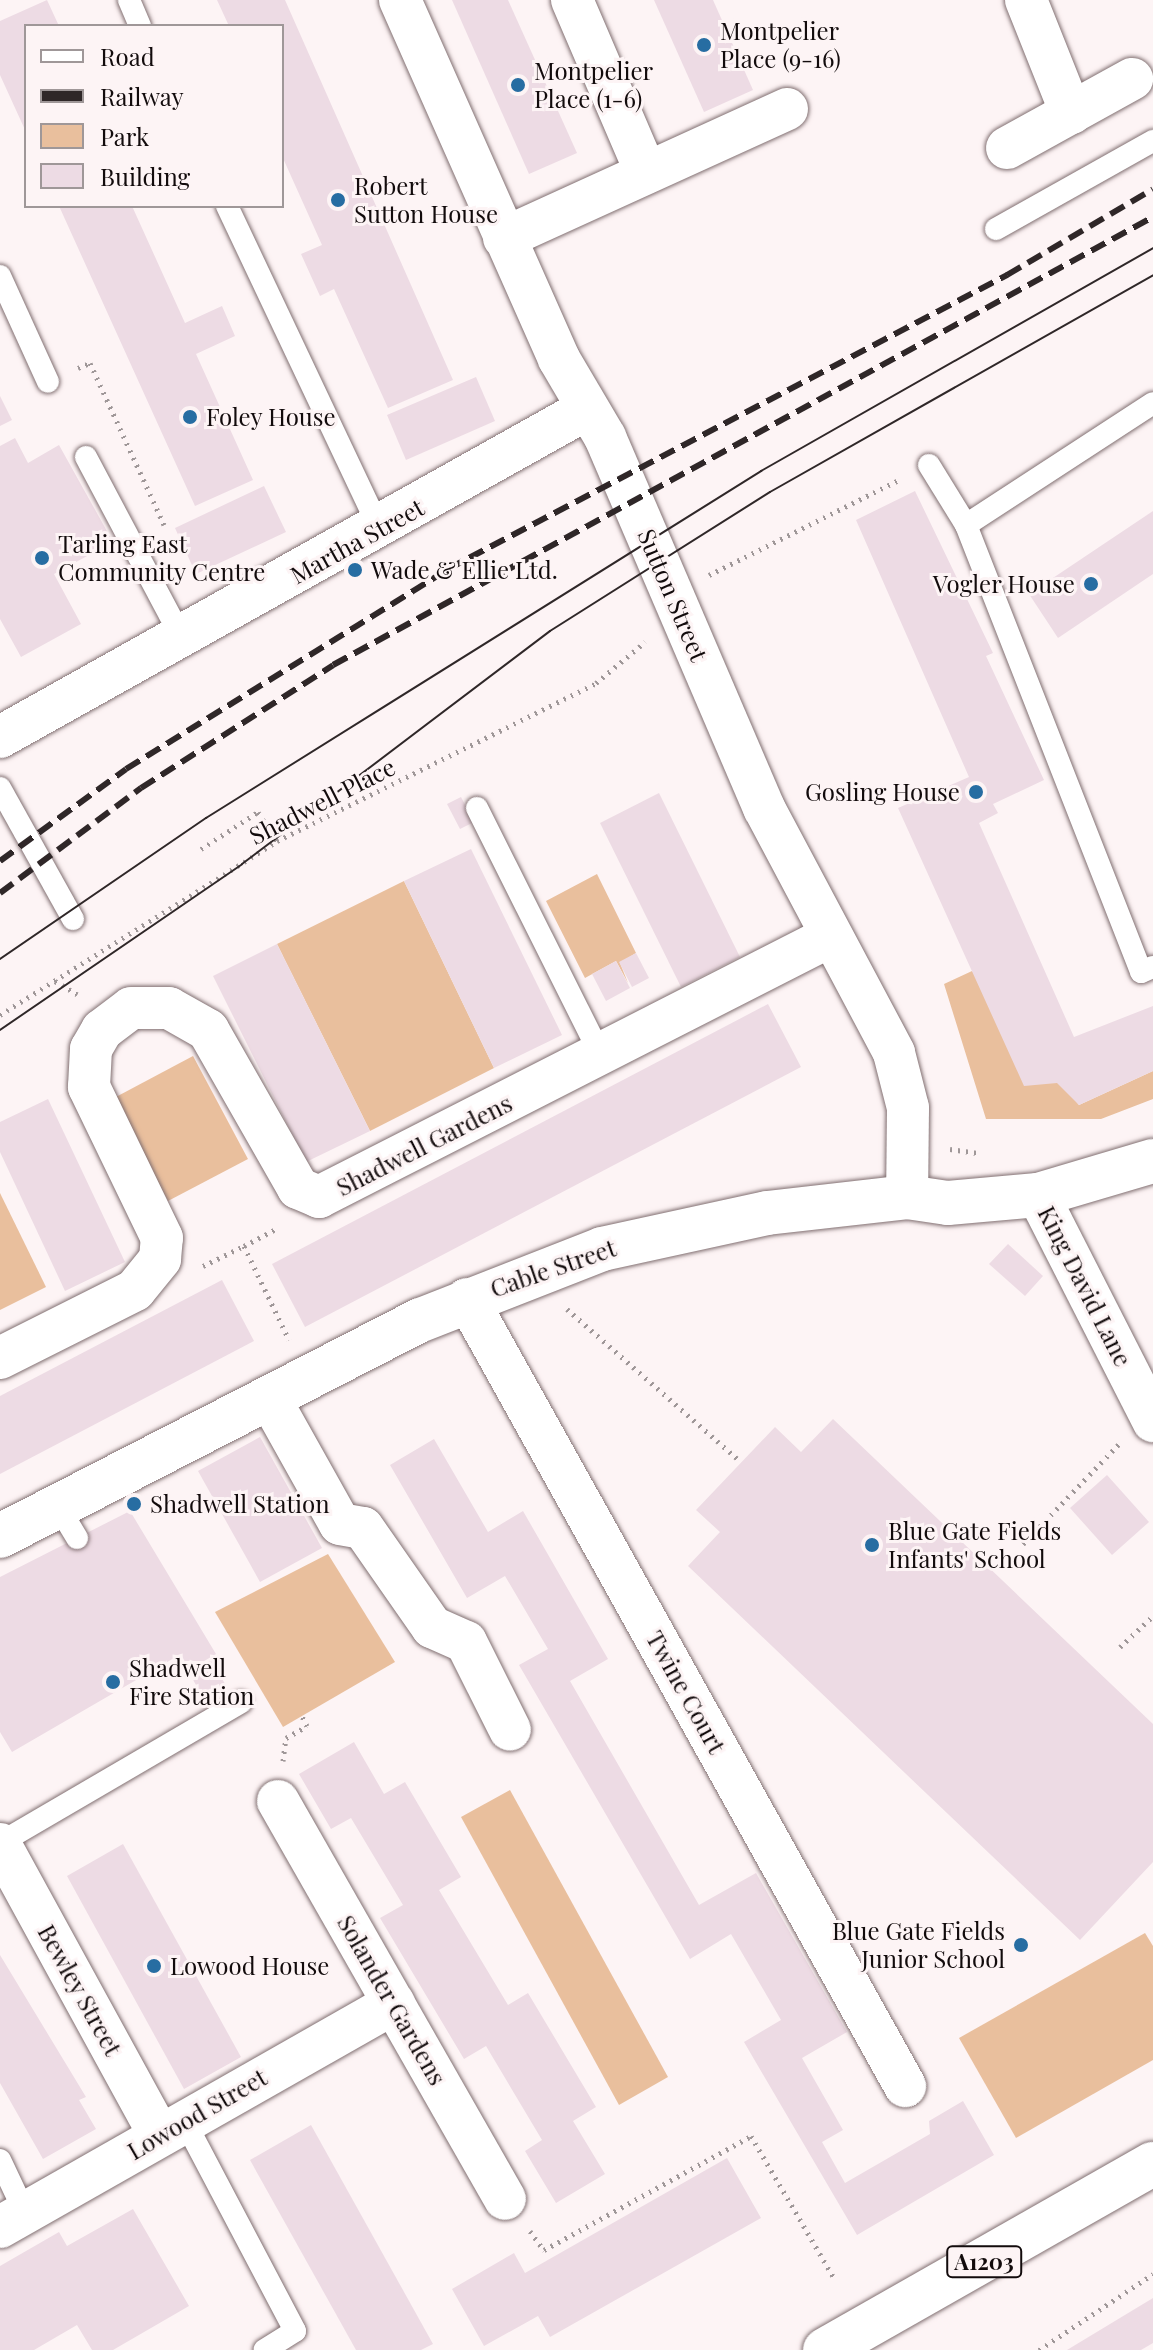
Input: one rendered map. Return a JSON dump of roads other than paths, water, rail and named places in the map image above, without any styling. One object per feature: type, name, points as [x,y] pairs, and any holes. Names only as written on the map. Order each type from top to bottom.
[{"type":"main road","name":"Cable Street","points":[[0,1536],[68,1523],[270,1399],[467,1299],[540,1270],[716,1222],[907,1197],[948,1203],[1038,1195],[1153,1161]]},
{"type":"main road","name":"A1203","points":[[825,2350],[1153,2164]]},
{"type":"street","name":"Sutton Street","points":[[400,0],[504,238],[585,410],[605,437],[827,938],[877,1018],[902,1078],[907,1197]]},
{"type":"street","points":[[572,0],[646,173]]},
{"type":"street","points":[[1026,0],[1071,113]]},
{"type":"street","points":[[1007,148],[1132,79]]},
{"type":"street","points":[[504,238],[787,109]]},
{"type":"street","name":"Martha Street","points":[[0,737],[183,640],[585,410]]},
{"type":"street","name":"Shadwell Gardens","points":[[0,1358],[152,1277],[162,1238],[89,1087],[87,1069],[102,1030],[131,1008],[169,1008],[208,1030],[298,1188],[319,1197],[827,938]]},
{"type":"street","name":"King David Lane","points":[[1038,1195],[1138,1430]]},
{"type":"street","name":"Twine Court","points":[[467,1299],[905,2086]]},
{"type":"street","points":[[270,1399],[340,1524],[363,1528],[432,1627],[466,1642],[510,1730]]},
{"type":"street","name":"Solander Gardens","points":[[278,1801],[505,2199]]},
{"type":"street","name":"Bewley Street","points":[[0,1844],[172,2128]]},
{"type":"street","name":"Lowood Street","points":[[12,2220],[394,2003]]},
{"type":"lane","points":[[129,0],[139,24]]},
{"type":"lane","points":[[996,229],[1153,141]]},
{"type":"lane","points":[[228,208],[379,527]]},
{"type":"lane","points":[[0,276],[48,382]]},
{"type":"lane","points":[[966,525],[1153,403]]},
{"type":"lane","points":[[86,457],[183,640]]},
{"type":"lane","points":[[929,465],[966,525],[1141,972],[1153,967]]},
{"type":"lane","points":[[0,788],[73,919]]},
{"type":"lane","points":[[477,808],[600,1054]]},
{"type":"lane","points":[[0,1844],[241,1702]]},
{"type":"lane","points":[[172,2128],[295,2331],[264,2350]]},
{"type":"lane","points":[[0,2160],[12,2220]]},
{"type":"tram line","points":[[0,959],[206,818],[761,471],[1153,248]]},
{"type":"tram line","points":[[0,1030],[242,864],[550,631],[770,492],[1153,275]]},
{"type":"railway","points":[[0,861],[126,769],[448,569],[1007,275],[1153,189]]},
{"type":"railway","points":[[0,893],[141,788],[333,665],[1153,217]]},
{"type":"place","name":"Montpelier Place (9-16)","points":[[704,45]]},
{"type":"place","name":"Montpelier Place (1-6)","points":[[518,85]]},
{"type":"place","name":"Robert Sutton House","points":[[338,200]]},
{"type":"place","name":"Foley House","points":[[190,417]]},
{"type":"place","name":"Tarling East Community Centre","points":[[42,558]]},
{"type":"place","name":"Wade & Ellie Ltd.","points":[[355,570]]},
{"type":"place","name":"Vogler House","points":[[1091,584]]},
{"type":"place","name":"Gosling House","points":[[976,792]]},
{"type":"place","name":"Shadwell Station","points":[[134,1504]]},
{"type":"place","name":"Blue Gate Fields Infants' School","points":[[872,1545]]},
{"type":"place","name":"Shadwell Fire Station","points":[[113,1682]]},
{"type":"place","name":"Blue Gate Fields Junior School","points":[[1021,1945]]},
{"type":"place","name":"Lowood House","points":[[154,1966]]}]
